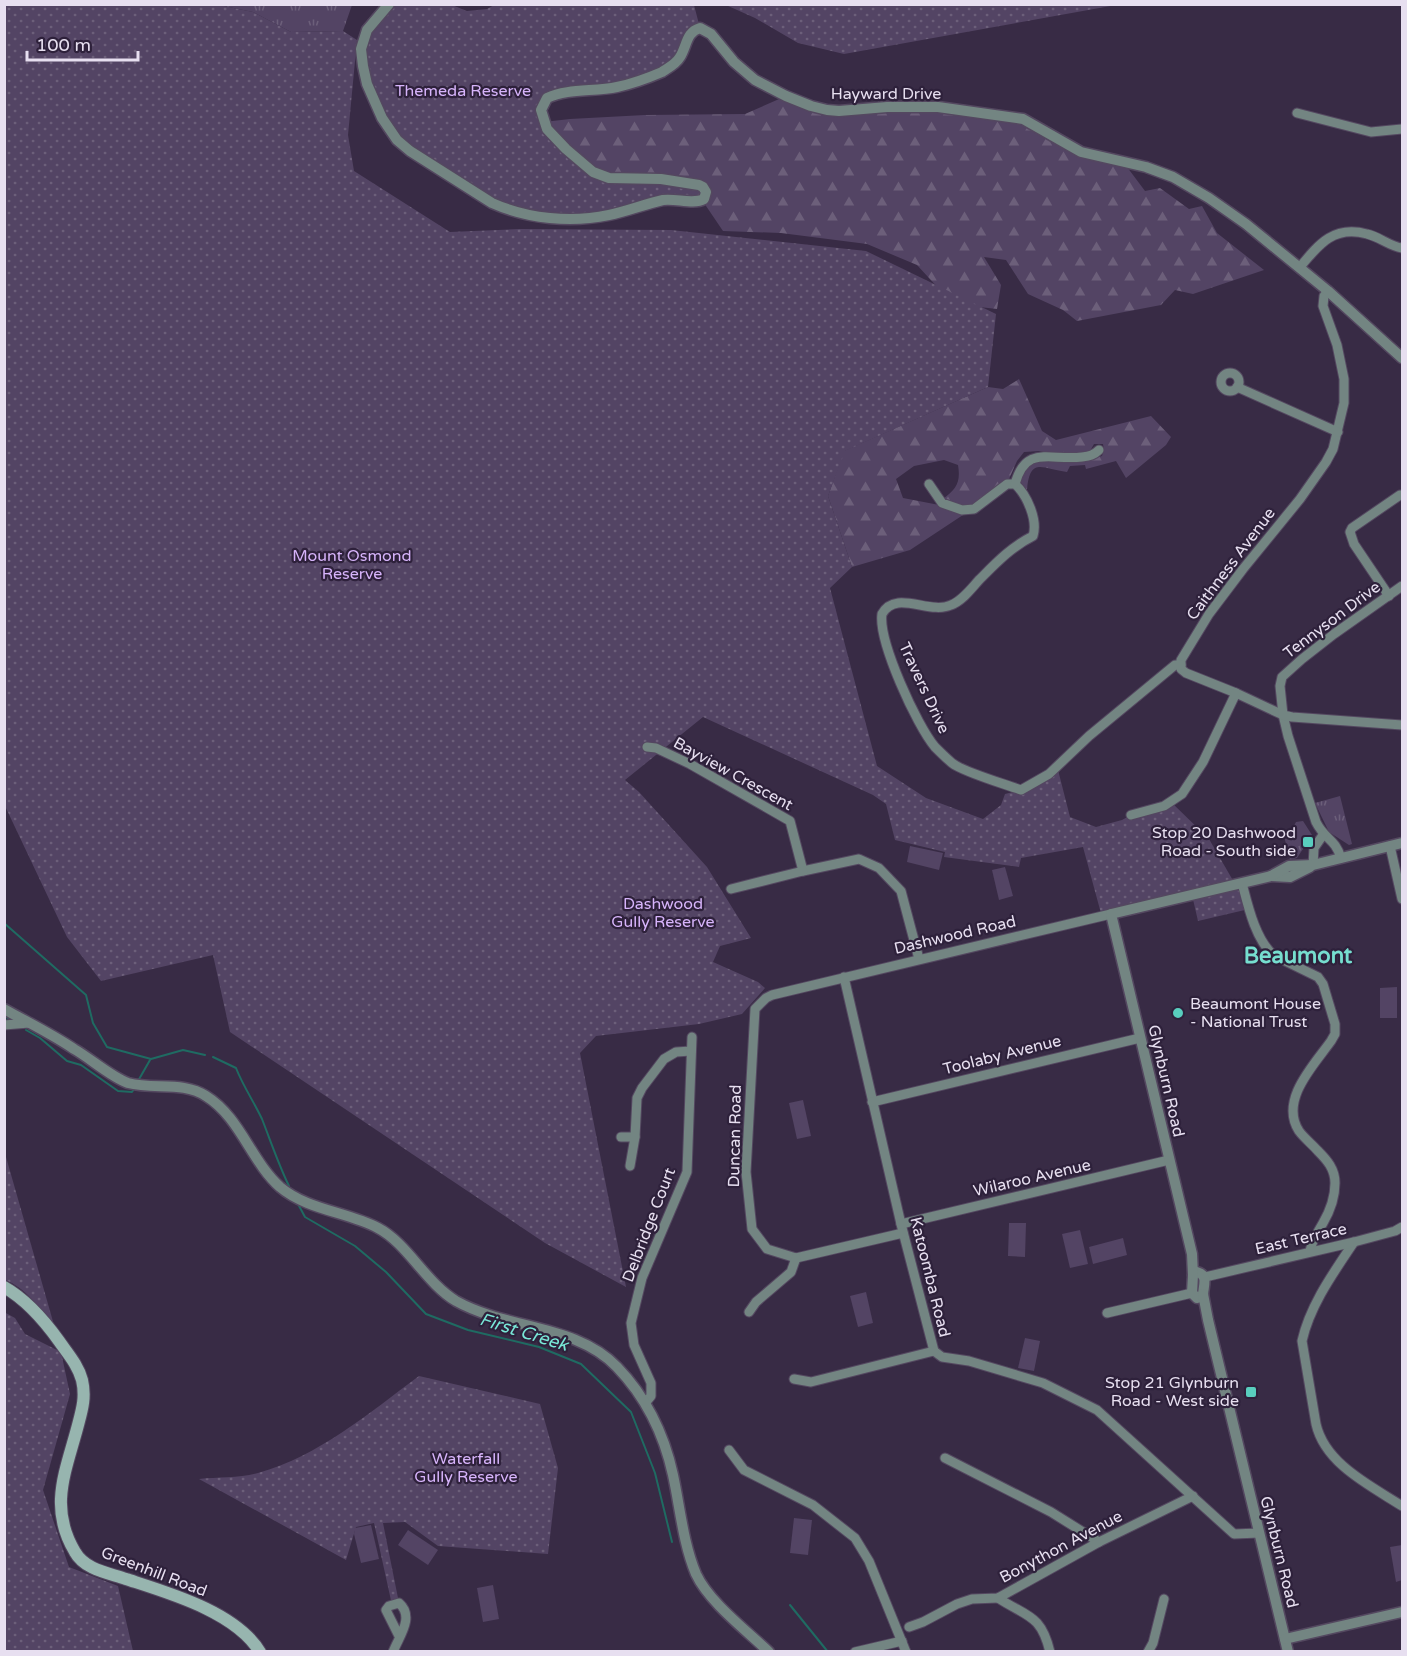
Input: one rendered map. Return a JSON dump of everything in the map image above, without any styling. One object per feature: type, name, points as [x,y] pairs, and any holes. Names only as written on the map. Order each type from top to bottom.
[{"type":"main road","name":"Greenhill Road","points":[[4,1287],[26,1302],[50,1329],[76,1365],[82,1381],[83,1408],[59,1499],[61,1514],[75,1552],[86,1564],[97,1569],[213,1613],[246,1634],[260,1652]]},
{"type":"street","name":"Hayward Drive","points":[[389,4],[367,30],[361,49],[367,84],[382,118],[397,140],[410,151],[492,203],[522,214],[587,219],[666,200],[698,201],[705,198],[706,192],[703,187],[681,181],[617,179],[593,172],[547,129],[541,110],[547,99],[560,93],[617,87],[661,72],[676,62],[686,45],[689,34],[700,28],[711,34],[734,62],[754,80],[811,106],[839,111],[887,107],[938,107],[1023,119],[1082,152],[1106,160],[1146,167],[1173,177],[1209,198],[1300,267]]},
{"type":"street","points":[[1297,112],[1371,132],[1402,129]]},
{"type":"street","points":[[1402,248],[1369,234],[1336,233],[1319,244],[1300,267],[1402,358]]},
{"type":"street","name":"Caithness Avenue","points":[[1181,665],[1181,660],[1209,614],[1320,472],[1333,449],[1344,403],[1344,379],[1337,345],[1322,302],[1328,291]]},
{"type":"street","points":[[1237,387],[1338,432]]},
{"type":"street","points":[[929,484],[942,503],[962,510],[974,509],[1007,484],[1015,484],[1018,472],[1024,463],[1033,457],[1064,459],[1094,455],[1099,450]]},
{"type":"street","name":"Travers Drive","points":[[1015,484],[1022,491],[1032,513],[1036,528],[1033,536],[1011,548],[956,603],[936,609],[898,602],[891,604],[882,615],[882,631],[892,663],[922,727],[935,747],[954,765],[1021,790],[1049,774],[1089,736],[1175,665],[1181,665]]},
{"type":"street","points":[[1389,596],[1354,544],[1350,531],[1400,495]]},
{"type":"street","name":"Tennyson Drive","points":[[1283,715],[1280,686],[1282,677],[1334,634],[1402,586]]},
{"type":"street","points":[[1181,665],[1186,673],[1283,715],[1402,724]]},
{"type":"street","points":[[1131,815],[1164,806],[1182,795],[1203,762],[1236,693]]},
{"type":"street","points":[[1283,715],[1308,801],[1323,835],[1336,844],[1341,858]]},
{"type":"street","name":"Bayview Crescent","points":[[647,747],[656,748],[690,764],[790,821],[803,871]]},
{"type":"street","points":[[1312,865],[1314,848],[1323,835]]},
{"type":"street","name":"Dashwood Road","points":[[772,995],[1271,876],[1289,866],[1312,865],[1402,843]]},
{"type":"street","points":[[1390,846],[1402,899]]},
{"type":"street","points":[[731,889],[859,859],[879,868],[901,891],[919,959]]},
{"type":"street","points":[[1242,883],[1249,909],[1267,950],[1318,977],[1323,984],[1335,1024],[1335,1034],[1331,1041],[1301,1082],[1295,1095],[1293,1113],[1299,1130],[1333,1170],[1335,1182],[1325,1221],[1314,1237],[1310,1251]]},
{"type":"street","name":"Dashwood Road","points":[[1117,937],[1121,920],[1145,906]]},
{"type":"street","name":"Glynburn Road","points":[[1112,914],[1169,1160],[1192,1254],[1200,1275],[1197,1295],[1208,1320],[1288,1652]]},
{"type":"street","name":"Katoomba Road","points":[[844,977],[902,1228],[934,1351],[942,1357],[969,1361],[1043,1383],[1097,1410],[1234,1534],[1259,1533]]},
{"type":"street","name":"Duncan Road","points":[[772,995],[765,998],[755,1009],[746,1172],[752,1229],[767,1249],[796,1258]]},
{"type":"street","points":[[4,1009],[71,1047],[125,1082],[183,1087],[207,1096],[227,1115],[264,1171],[283,1189],[308,1203],[379,1228],[391,1237],[440,1289],[455,1300],[511,1323],[577,1339],[589,1344],[617,1367],[646,1402],[661,1437],[672,1472],[684,1533],[697,1575],[713,1598],[769,1652]]},
{"type":"street","points":[[4,1025],[29,1023]]},
{"type":"street","name":"Delbridge Court","points":[[646,1402],[651,1396],[651,1383],[634,1345],[631,1323],[642,1278],[687,1172],[692,1037]]},
{"type":"street","name":"Toolaby Avenue","points":[[872,1102],[1140,1038]]},
{"type":"street","points":[[630,1166],[635,1137],[637,1098],[642,1088],[664,1059],[676,1052],[691,1051]]},
{"type":"street","points":[[621,1137],[635,1137]]},
{"type":"street","name":"Wilaroo Avenue","points":[[902,1228],[1169,1160]]},
{"type":"street","name":"East Terrace","points":[[1200,1275],[1354,1242],[1402,1227]]},
{"type":"street","points":[[749,1312],[756,1302],[791,1272],[796,1258],[902,1228]]},
{"type":"street","points":[[1354,1242],[1323,1291],[1304,1330],[1302,1341],[1316,1424],[1318,1434],[1324,1443],[1345,1467],[1359,1479],[1402,1506]]},
{"type":"street","points":[[1107,1313],[1197,1295]]},
{"type":"street","points":[[794,1379],[811,1382],[934,1351]]},
{"type":"street","points":[[729,1450],[744,1470],[813,1505],[855,1538],[869,1562],[906,1652]]},
{"type":"street","points":[[945,1458],[1051,1512],[1099,1542]]},
{"type":"street","name":"Bonython Avenue","points":[[909,1627],[972,1599],[998,1598],[1099,1542],[1193,1496]]},
{"type":"street","points":[[998,1598],[1031,1617],[1040,1625],[1046,1634],[1050,1652]]},
{"type":"street","points":[[1148,1652],[1153,1643],[1164,1599]]},
{"type":"street","points":[[1285,1639],[1402,1612]]},
{"type":"street","points":[[393,1652],[399,1636]]},
{"type":"street","points":[[855,1652],[902,1641]]},
{"type":"green space","name":"Themeda Reserve","points":[[496,4],[694,5],[700,28],[677,62],[617,87],[553,95],[542,118],[593,172],[699,185],[706,196],[555,218],[492,203],[410,151],[371,95],[363,39],[389,5],[452,5],[467,11],[487,9]]},
{"type":"green space","name":"Mount Osmond Reserve","points":[[5,5],[219,5],[253,12],[291,32],[343,31],[357,40],[348,135],[354,171],[450,232],[520,229],[671,230],[866,251],[996,314],[988,387],[845,451],[828,496],[852,567],[830,588],[877,766],[926,798],[983,819],[1001,805],[1005,794],[1021,790],[1057,766],[1070,817],[1096,827],[1171,802],[1209,839],[1235,884],[1242,883],[1249,909],[1198,921],[1192,895],[1102,917],[1083,847],[1021,858],[1019,867],[944,857],[945,852],[895,840],[886,804],[873,795],[703,717],[625,780],[639,792],[707,867],[751,938],[720,946],[713,962],[758,982],[765,988],[742,1014],[699,1024],[596,1036],[580,1053],[626,1287],[545,1243],[230,1032],[213,955],[101,981],[67,937],[5,806]]},
{"type":"green space","points":[[219,5],[352,5],[343,31],[291,32],[253,12]]},
{"type":"green space","points":[[726,5],[1116,5],[844,54],[798,43],[755,18]]},
{"type":"green space","points":[[786,96],[811,106],[887,107],[1023,119],[1058,140],[1124,163],[1145,191],[1160,188],[1189,209],[1202,206],[1217,233],[1264,270],[1193,294],[1175,290],[1161,305],[1077,321],[1063,310],[1028,294],[1006,260],[984,257],[1001,285],[997,309],[953,304],[917,265],[867,244],[781,233],[723,231],[702,200],[502,186],[544,122],[645,115],[745,114]]},
{"type":"green space","points":[[1019,379],[1042,431],[1056,440],[1151,416],[1171,437],[1166,445],[1126,478],[1116,461],[1086,469],[1085,465],[1070,466],[1067,472],[1039,467],[1031,472],[1027,490],[1018,479],[1033,459],[1091,459],[1102,456],[1104,450],[1103,444],[1094,444],[1090,451],[1060,455],[1039,451],[1024,452],[1009,479],[973,507],[966,507],[943,499],[956,485],[959,476],[958,465],[944,460],[914,466],[896,479],[903,498],[965,510],[966,513],[910,550],[852,567],[828,496],[844,451],[988,387],[1003,389]]},
{"type":"green space","points":[[1340,796],[1352,844],[1349,845],[1329,832],[1315,803]]},
{"type":"green space","points":[[1303,821],[1312,835],[1297,858],[1290,860],[1283,832],[1290,833],[1296,822]]},
{"type":"green space","points":[[910,846],[943,853],[939,870],[907,862]]},
{"type":"green space","points":[[1005,867],[1013,896],[999,900],[992,870]]},
{"type":"green space","points":[[1397,987],[1397,1018],[1380,1018],[1380,988]]},
{"type":"green space","points":[[803,1100],[811,1136],[797,1139],[789,1103]]},
{"type":"green space","points":[[4,1150],[54,1325],[26,1293],[5,1280]]},
{"type":"green space","points":[[1009,1223],[1026,1223],[1025,1257],[1008,1256]]},
{"type":"green space","points":[[1080,1230],[1088,1264],[1070,1268],[1062,1234]]},
{"type":"green space","points":[[1123,1238],[1127,1255],[1093,1264],[1089,1247]]},
{"type":"green space","points":[[866,1292],[873,1323],[858,1327],[850,1296]]},
{"type":"green space","points":[[4,1312],[15,1318],[25,1334],[61,1352],[70,1394],[43,1490],[69,1567],[118,1586],[133,1651],[5,1651]]},
{"type":"green space","points":[[1025,1338],[1040,1341],[1034,1371],[1018,1368]]},
{"type":"green space","name":"Waterfall Gully Reserve","points":[[419,1376],[540,1404],[558,1468],[548,1554],[438,1546],[405,1522],[383,1523],[399,1603],[392,1605],[374,1523],[356,1527],[346,1560],[199,1479],[251,1475],[302,1456],[343,1432]]},
{"type":"green space","points":[[794,1518],[812,1520],[808,1555],[790,1553]]},
{"type":"green space","points":[[371,1525],[379,1559],[361,1563],[354,1534],[355,1528]]},
{"type":"green space","points":[[408,1530],[438,1550],[428,1565],[398,1545]]},
{"type":"green space","points":[[1402,1545],[1402,1580],[1396,1582],[1390,1547]]},
{"type":"green space","points":[[493,1585],[499,1619],[483,1622],[477,1588]]},
{"type":"waterway","name":"First Creek","points":[[4,923],[86,995],[93,1023],[107,1047],[151,1059],[183,1050],[205,1055]]},
{"type":"waterway","points":[[4,1016],[11,1020]]},
{"type":"waterway","points":[[26,1030],[40,1038],[67,1061],[81,1065],[118,1091],[132,1092],[134,1089]]},
{"type":"waterway","name":"First Creek","points":[[213,1057],[236,1068],[262,1119],[289,1186]]},
{"type":"waterway","points":[[138,1081],[150,1060]]},
{"type":"waterway","name":"First Creek","points":[[298,1204],[305,1217],[355,1246],[386,1272],[426,1314],[468,1330],[539,1347],[581,1364],[631,1412],[655,1473],[672,1542]]},
{"type":"waterway","name":"First Creek","points":[[790,1605],[828,1652]]},
{"type":"place","name":"Stop 20 Dashwood Road - South side","points":[[1308,842]]},
{"type":"place","name":"Beaumont House - National Trust","points":[[1178,1013]]},
{"type":"place","name":"Stop 21 Glynburn Road - West side","points":[[1251,1392]]},
{"type":"district","name":"Beaumont","points":[[1298,956]]},
{"type":"park label","name":"Dashwood Gully Reserve","points":[[663,913]]}]
